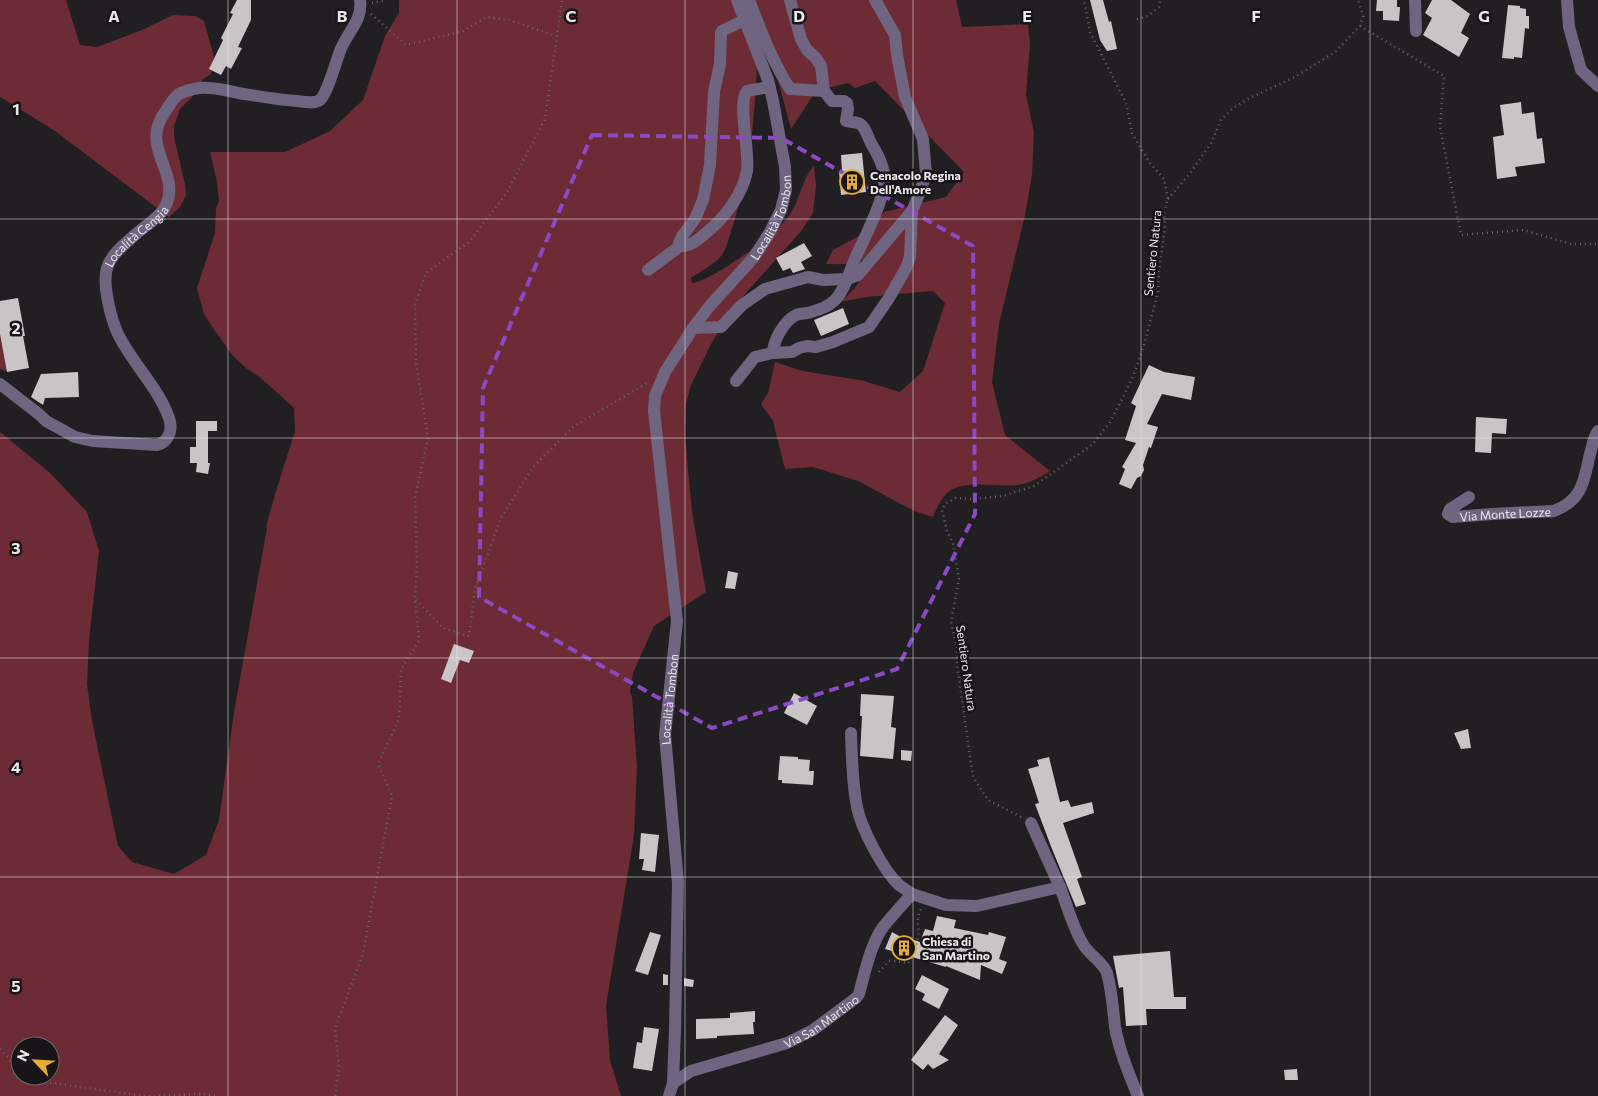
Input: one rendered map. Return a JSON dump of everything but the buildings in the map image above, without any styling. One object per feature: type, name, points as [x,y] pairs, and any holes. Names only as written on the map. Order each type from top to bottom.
[{"type":"street","name":"Località Tombon","points":[[669,1096],[673,1083],[676,1030],[678,883],[665,734],[677,621],[654,411],[655,396],[665,372],[693,328],[708,308],[754,257],[770,232],[781,210],[786,190],[786,167],[782,142],[769,87],[738,0]]},
{"type":"street","points":[[749,0],[764,41],[782,79],[790,89],[824,91]]},
{"type":"street","points":[[773,353],[773,347],[780,332],[789,320],[796,315],[812,312],[828,305],[836,299],[847,279],[882,196],[884,174],[878,155],[862,126],[857,122],[846,121],[847,103],[844,101],[832,101],[824,91],[821,66],[804,46],[790,0]]},
{"type":"street","points":[[693,328],[721,327],[742,305],[765,289],[808,277],[823,280],[847,279],[858,275],[912,211],[926,174],[923,139],[905,97],[895,35],[875,0]]},
{"type":"street","points":[[1415,0],[1416,31]]},
{"type":"street","points":[[1567,0],[1570,28],[1581,70],[1598,86]]},
{"type":"street","name":"Località Cengia","points":[[0,384],[40,415],[46,422],[75,437],[93,441],[157,445],[165,441],[171,428],[169,417],[113,323],[108,302],[106,274],[109,264],[124,244],[159,215],[166,205],[169,193],[168,177],[157,148],[158,124],[162,116],[180,94],[208,88],[276,99],[317,101],[324,94],[343,43],[357,23],[361,2]]},
{"type":"street","points":[[680,246],[679,243],[695,219],[703,200],[710,165],[714,92],[720,64],[721,33],[744,20]]},
{"type":"street","points":[[648,270],[680,246],[696,241],[714,227],[739,194],[747,170],[748,150],[743,109],[744,94],[747,91],[769,87]]},
{"type":"street","points":[[736,381],[755,357],[773,353],[792,352],[806,346],[816,347],[869,327],[889,298],[906,268],[910,257],[912,211]]},
{"type":"street","name":"Via Monte Lozze","points":[[1469,497],[1450,509],[1448,514],[1452,517],[1554,511],[1563,508],[1579,491],[1586,477],[1595,435],[1598,431]]},
{"type":"street","points":[[851,733],[857,807],[862,823],[879,857],[898,884],[912,894],[946,905],[977,906],[1060,887]]},
{"type":"street","points":[[1032,823],[1081,941],[1088,953],[1100,962],[1106,972],[1114,1007],[1115,1027],[1138,1096]]},
{"type":"street","name":"Via San Martino","points":[[673,1083],[691,1071],[787,1043],[813,1030],[856,998],[859,994],[876,939],[912,894]]},
{"type":"path","points":[[335,1096],[339,1067],[335,1028],[363,954],[392,796],[378,764],[399,719],[401,669],[419,640],[416,598],[415,497],[428,438],[416,363],[415,304],[426,273],[469,242],[506,194],[545,118],[562,0]]},
{"type":"path","name":"Sentiero Natura","points":[[1032,823],[988,800],[973,777],[957,665],[957,647],[951,622],[959,579],[953,543],[947,531],[942,510],[945,504],[956,498],[975,499],[1003,496],[1034,486],[1093,444],[1110,422],[1134,374],[1144,345],[1158,292],[1165,228],[1164,212],[1168,199],[1164,178],[1148,162],[1132,133],[1126,103],[1090,32],[1084,0]]},
{"type":"path","points":[[1137,19],[1148,16],[1159,7],[1160,0]]},
{"type":"path","points":[[1168,199],[1212,143],[1221,120],[1233,108],[1295,77],[1335,52],[1360,26],[1363,16],[1358,0]]},
{"type":"path","points":[[361,2],[406,46],[463,31],[487,17],[508,20],[556,36]]},
{"type":"path","points":[[1360,26],[1444,76],[1440,127],[1461,235],[1523,230],[1571,244],[1598,244]]},
{"type":"path","points":[[416,598],[443,628],[469,636],[475,589],[501,518],[533,467],[574,427],[665,372]]},
{"type":"path","points":[[862,983],[878,972],[889,961],[909,964],[914,954],[918,936],[916,919],[926,899]]},
{"type":"path","points":[[0,1049],[10,1062]]},
{"type":"path","points":[[60,1084],[144,1096],[202,1094],[216,1096]]},
{"type":"highlighted area","points":[[592,135],[781,138],[973,246],[975,514],[897,669],[712,728],[479,597],[483,388]]},
{"type":"shaded area","points":[[0,0],[66,0],[80,45],[97,47],[142,30],[173,15],[195,16],[204,21],[214,57],[211,74],[203,79],[193,96],[180,109],[174,126],[174,137],[186,195],[180,207],[169,217],[55,131],[0,97]]},
{"type":"shaded area","points":[[399,0],[956,0],[962,27],[1028,24],[1030,44],[1026,95],[1034,132],[1032,175],[1025,215],[999,324],[992,382],[1005,435],[1050,471],[1022,484],[1010,486],[971,485],[953,489],[942,499],[933,517],[914,511],[858,481],[813,467],[785,469],[773,421],[761,404],[768,393],[775,362],[802,371],[860,380],[900,392],[923,371],[945,303],[933,291],[866,297],[840,302],[854,289],[860,279],[863,260],[860,258],[848,263],[826,264],[833,250],[868,231],[884,212],[946,197],[964,172],[875,81],[855,88],[848,83],[816,91],[791,129],[768,43],[758,37],[752,131],[740,199],[722,255],[691,278],[692,283],[728,266],[758,245],[781,225],[792,211],[806,178],[814,166],[816,186],[813,213],[802,230],[730,311],[691,385],[686,404],[685,436],[692,512],[706,592],[654,626],[633,673],[630,691],[637,767],[634,835],[606,1006],[610,1060],[621,1096],[0,1096],[0,432],[49,472],[87,512],[99,551],[89,640],[87,684],[92,721],[118,846],[132,862],[174,874],[206,855],[219,820],[234,712],[266,527],[295,431],[294,408],[233,356],[204,314],[197,288],[215,233],[216,208],[219,201],[217,181],[210,152],[285,152],[330,131],[363,100],[385,36],[399,13]]},
{"type":"shaded area","points":[[0,329],[11,366],[5,371],[0,369]]},
{"type":"place","name":"Cenacolo Regina Dell'Amore","points":[[852,182]]},
{"type":"place","name":"Chiesa di San Martino","points":[[904,948]]}]
